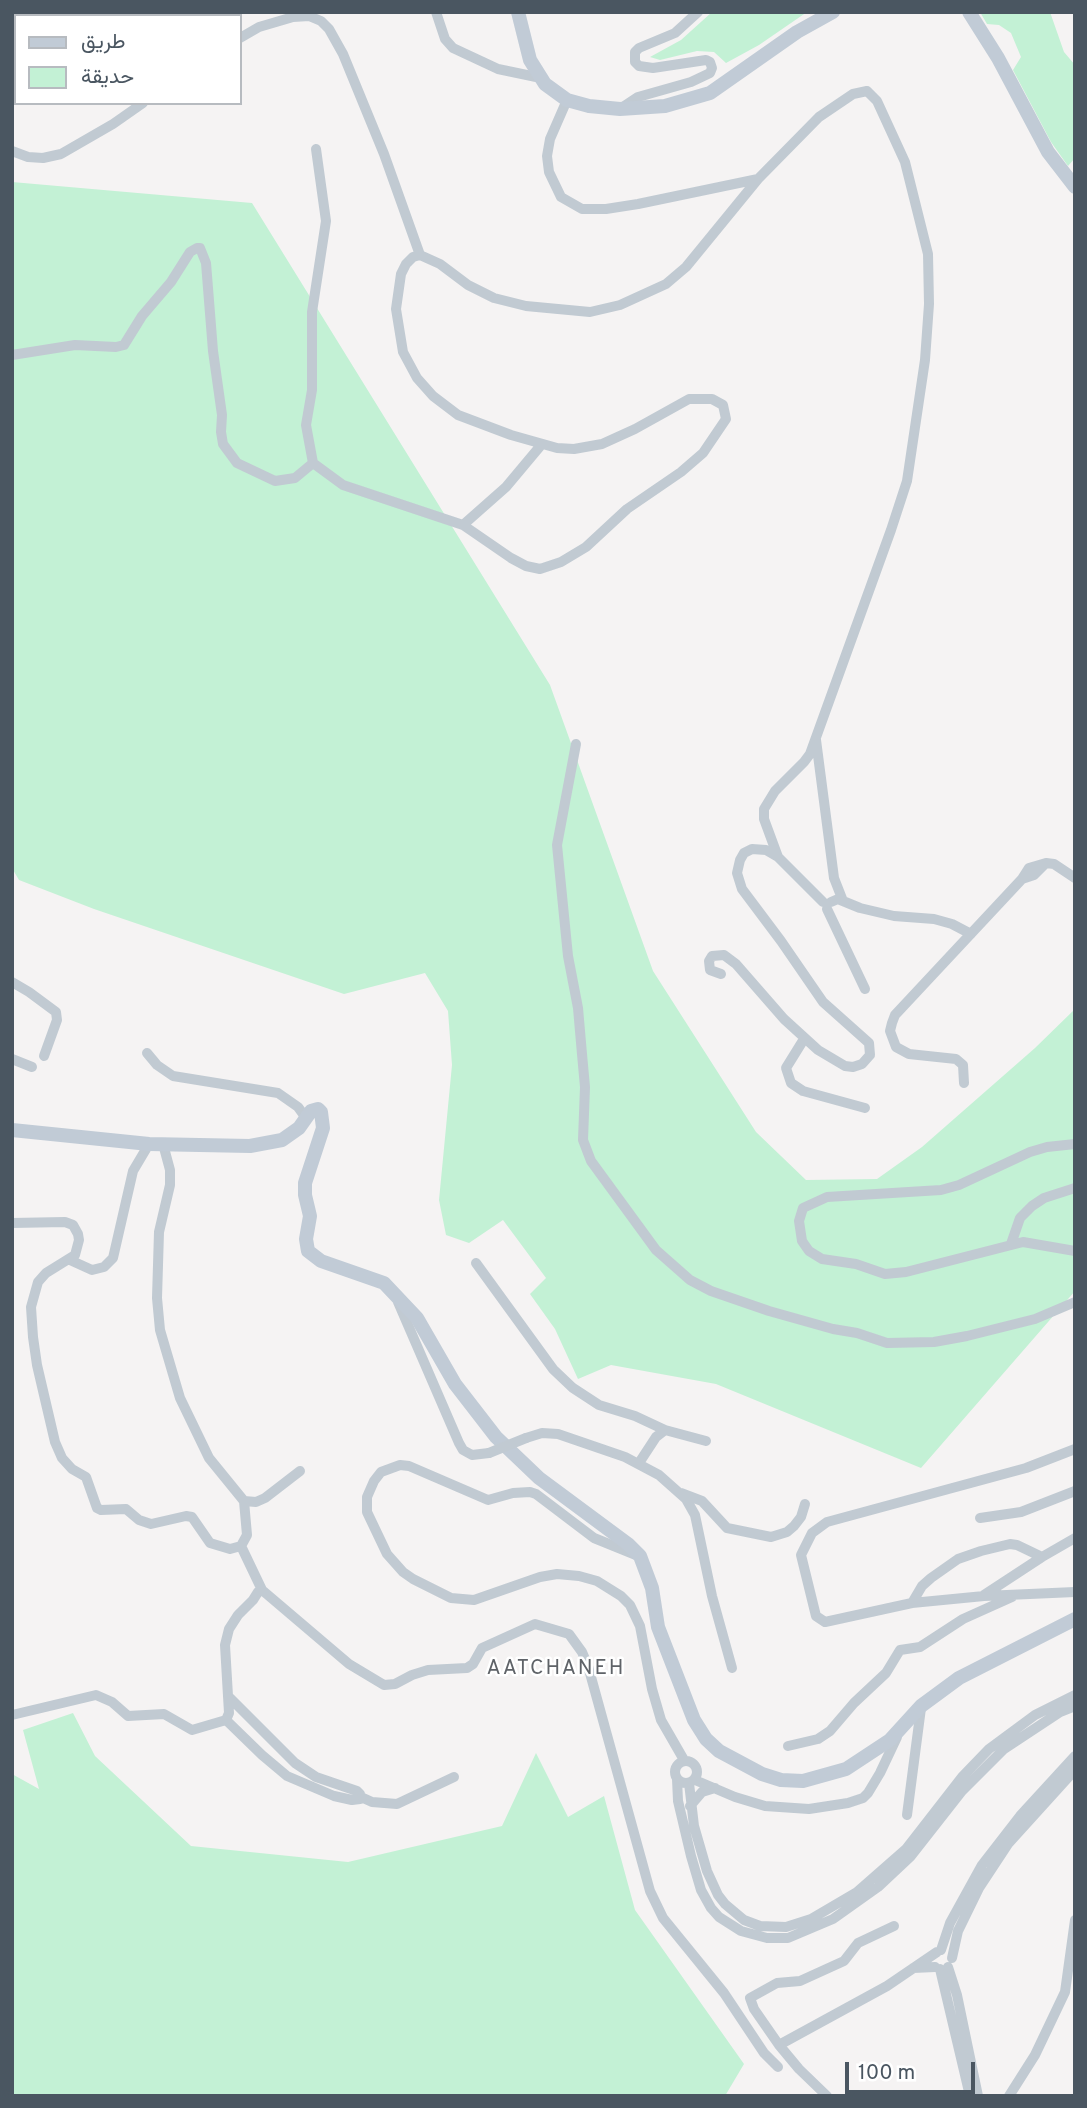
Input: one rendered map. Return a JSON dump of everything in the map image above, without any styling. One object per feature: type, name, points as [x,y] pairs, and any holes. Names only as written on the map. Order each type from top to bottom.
[{"type":"main road","points":[[518,12],[530,60],[552,91],[566,100],[589,106],[620,109],[665,106],[710,93],[797,32],[833,12]]},
{"type":"main road","points":[[969,12],[1048,152],[1075,187]]},
{"type":"main road","points":[[12,1130],[156,1144],[250,1146],[274,1142],[292,1134],[310,1111],[318,1109],[321,1112],[323,1128],[305,1183],[310,1216],[306,1239],[308,1251],[321,1261],[378,1280],[395,1295],[418,1318],[455,1384],[496,1437],[539,1478],[628,1544],[640,1556],[652,1588],[658,1628],[694,1720],[706,1739],[719,1751],[762,1774],[782,1780],[803,1780],[853,1765],[881,1747],[921,1706],[959,1678],[1075,1619]]},
{"type":"street","points":[[436,12],[445,39],[453,48],[498,69],[541,78]]},
{"type":"street","points":[[620,109],[638,97],[691,82],[710,73],[712,68],[706,60],[653,68],[639,66],[635,62],[635,52],[639,48],[675,33],[698,12]]},
{"type":"street","points":[[242,37],[259,27],[309,16],[321,21],[329,29],[344,54],[420,255]]},
{"type":"street","points":[[316,149],[326,221],[312,312],[312,390],[306,425],[313,463],[343,485],[463,525],[526,566],[540,569],[561,562],[586,547],[627,509],[669,481],[703,453],[726,419],[726,412],[719,401],[689,399],[602,444],[574,449],[542,444],[458,415],[433,396],[417,378],[403,352],[396,309],[401,274],[413,257],[420,255],[440,264],[468,285],[506,301],[559,311],[603,310],[636,299],[678,275],[740,204],[758,179],[819,117],[853,94],[867,91],[877,102],[905,162],[928,254],[929,304],[925,360],[907,481],[816,739],[804,762],[775,791],[764,809],[764,819],[778,857]]},
{"type":"street","points":[[566,100],[550,139],[547,156],[549,172],[561,197],[582,209],[606,209],[638,204],[758,179]]},
{"type":"street","points":[[12,151],[43,159],[61,153],[113,124],[140,105]]},
{"type":"street","points":[[12,355],[75,345],[124,345],[142,316],[171,282],[190,252],[201,248],[206,263],[223,444],[237,463],[275,481],[295,478],[313,463]]},
{"type":"street","points":[[463,525],[506,487],[542,444]]},
{"type":"street","points":[[816,739],[834,878],[843,901]]},
{"type":"street","points":[[576,744],[556,845],[568,956],[578,1008],[585,1087],[583,1140],[591,1161],[656,1250],[690,1280],[711,1291],[769,1311],[887,1343],[934,1342],[967,1336],[1035,1319],[1075,1301]]},
{"type":"street","points":[[721,974],[710,970],[709,961],[712,956],[724,955],[736,964],[783,1019],[804,1039],[849,1068],[862,1063],[871,1052],[866,1038],[823,1002],[742,889],[737,873],[740,860],[744,853],[761,848],[778,857],[827,904],[865,989]]},
{"type":"street","points":[[964,1083],[964,1069],[960,1061],[902,1051],[896,1047],[890,1031],[895,1016],[1022,879],[1034,875],[1046,863],[1054,864],[1075,878]]},
{"type":"street","points":[[827,904],[838,899],[894,916],[934,919],[952,924],[971,934]]},
{"type":"street","points":[[12,982],[56,1012],[57,1020],[44,1056]]},
{"type":"street","points":[[804,1039],[786,1068],[791,1083],[803,1091],[865,1108]]},
{"type":"street","points":[[147,1053],[157,1065],[173,1076],[278,1093],[298,1107],[306,1118]]},
{"type":"street","points":[[12,1059],[32,1067]]},
{"type":"street","points":[[12,1223],[65,1222],[73,1225],[79,1240],[77,1252],[70,1260],[46,1273],[38,1282],[31,1307],[37,1365],[55,1442],[62,1458],[86,1478],[97,1508],[126,1510],[139,1520],[151,1524],[192,1517],[210,1543],[230,1549],[241,1546],[247,1535],[244,1501],[222,1477],[200,1440],[176,1387],[160,1330],[157,1257],[159,1232],[170,1185],[170,1170],[156,1144],[133,1171],[113,1258],[104,1267],[92,1270],[70,1260]]},
{"type":"street","points":[[1075,1144],[1030,1152],[959,1185],[941,1189],[827,1196],[803,1208],[799,1221],[802,1241],[809,1251],[822,1258],[885,1273],[906,1272],[1011,1244],[1035,1243],[1075,1251]]},
{"type":"street","points":[[1011,1244],[1020,1218],[1032,1206],[1044,1198],[1075,1188]]},
{"type":"street","points":[[476,1263],[553,1370],[573,1388],[599,1405],[635,1416],[665,1430],[706,1441]]},
{"type":"street","points":[[395,1295],[463,1450],[472,1455],[489,1453],[542,1433],[558,1434],[639,1463],[659,1475],[680,1493],[695,1515],[712,1597],[732,1668]]},
{"type":"street","points":[[639,1463],[656,1437],[665,1430]]},
{"type":"street","points":[[1075,1449],[1026,1468],[827,1522],[812,1533],[801,1555],[816,1616],[825,1622],[912,1603],[984,1596],[1075,1592]]},
{"type":"street","points":[[640,1556],[594,1538],[536,1494],[521,1492],[492,1500],[400,1465],[381,1472],[371,1486],[366,1504],[370,1519],[387,1554],[403,1572],[451,1598],[474,1601],[540,1577],[557,1574],[579,1576],[610,1587],[629,1605],[640,1626],[652,1689],[680,1764]]},
{"type":"street","points":[[244,1501],[256,1502],[265,1499],[300,1471]]},
{"type":"street","points":[[980,1518],[1021,1512],[1075,1491]]},
{"type":"street","points":[[680,1493],[702,1501],[727,1528],[771,1537],[787,1532],[794,1526],[801,1517],[805,1504]]},
{"type":"street","points":[[984,1596],[1075,1538]]},
{"type":"street","points":[[912,1603],[922,1586],[931,1578],[958,1559],[981,1550],[1010,1544],[1042,1557]]},
{"type":"street","points":[[241,1546],[262,1590],[349,1664],[384,1685],[395,1684],[428,1670],[467,1668],[473,1664],[482,1648],[495,1640],[536,1625],[569,1634],[588,1666],[650,1891],[663,1918],[724,1993],[764,2053],[778,2067]]},
{"type":"street","points":[[226,1720],[230,1698],[225,1645],[229,1629],[258,1591],[262,1590]]},
{"type":"street","points":[[788,1746],[818,1739],[830,1731],[854,1703],[886,1673],[900,1650],[916,1649],[963,1619],[1018,1594]]},
{"type":"street","points":[[12,1715],[96,1695],[112,1702],[128,1716],[164,1714],[192,1730],[226,1720]]},
{"type":"street","points":[[680,1764],[675,1773],[678,1801],[697,1877],[707,1901],[719,1917],[732,1927],[752,1935],[776,1938],[799,1934],[823,1925],[878,1887],[911,1856],[1012,1731],[1045,1709],[1075,1695]]},
{"type":"street","points":[[230,1698],[295,1763],[316,1777],[357,1791],[360,1797],[372,1802],[397,1804],[454,1777]]},
{"type":"street","points":[[907,1815],[921,1706]]},
{"type":"street","points":[[680,1764],[696,1765],[690,1807],[707,1871],[725,1904],[760,1926],[786,1927],[811,1919],[837,1906],[884,1870],[906,1849],[962,1777],[1050,1719],[1075,1706]]},
{"type":"street","points":[[1045,1709],[1050,1719]]},
{"type":"street","points":[[226,1720],[276,1768],[300,1783],[346,1799],[357,1800],[360,1797]]},
{"type":"street","points":[[677,1779],[694,1779],[765,1806],[785,1809],[809,1809],[855,1802],[868,1793],[900,1730]]},
{"type":"street","points":[[944,1965],[979,1888],[1008,1844],[1075,1756]]},
{"type":"street","points":[[978,2096],[954,1983],[944,1965],[933,1959],[982,1865],[1006,1832],[1075,1770]]},
{"type":"street","points":[[690,1807],[702,1793],[712,1787]]},
{"type":"street","points":[[1009,2096],[1035,2055],[1065,1992],[1075,1920]]},
{"type":"street","points":[[827,2096],[779,2045],[754,2009],[750,1998],[773,1984],[800,1981],[844,1961],[858,1943],[894,1926]]},
{"type":"street","points":[[779,2045],[846,2010],[939,1951],[946,1951],[944,1965],[970,2096]]},
{"type":"street","points":[[913,1968],[944,1965]]},
{"type":"green space","points":[[712,12],[807,12],[759,45],[726,63],[714,52],[697,51],[660,60],[650,57],[681,40]]},
{"type":"green space","points":[[980,12],[1050,12],[1064,52],[1075,65],[1075,158],[1068,166],[1051,142],[1013,70],[1021,57],[1011,33],[999,25],[987,24]]},
{"type":"green space","points":[[12,182],[252,203],[550,685],[653,971],[756,1132],[806,1180],[877,1179],[922,1147],[1035,1048],[1075,1009],[1075,1291],[921,1468],[716,1384],[611,1365],[578,1379],[555,1329],[530,1294],[546,1278],[503,1220],[469,1243],[446,1235],[439,1200],[452,1065],[448,1011],[425,973],[344,994],[94,909],[19,880],[12,868]]},
{"type":"green space","points":[[73,1713],[95,1756],[191,1846],[348,1862],[502,1826],[536,1753],[568,1817],[604,1796],[635,1910],[744,2064],[725,2096],[12,2096],[12,1774],[39,1789],[23,1730]]},
{"type":"district","name":"AATCHANEH","points":[[556,1670]]}]
